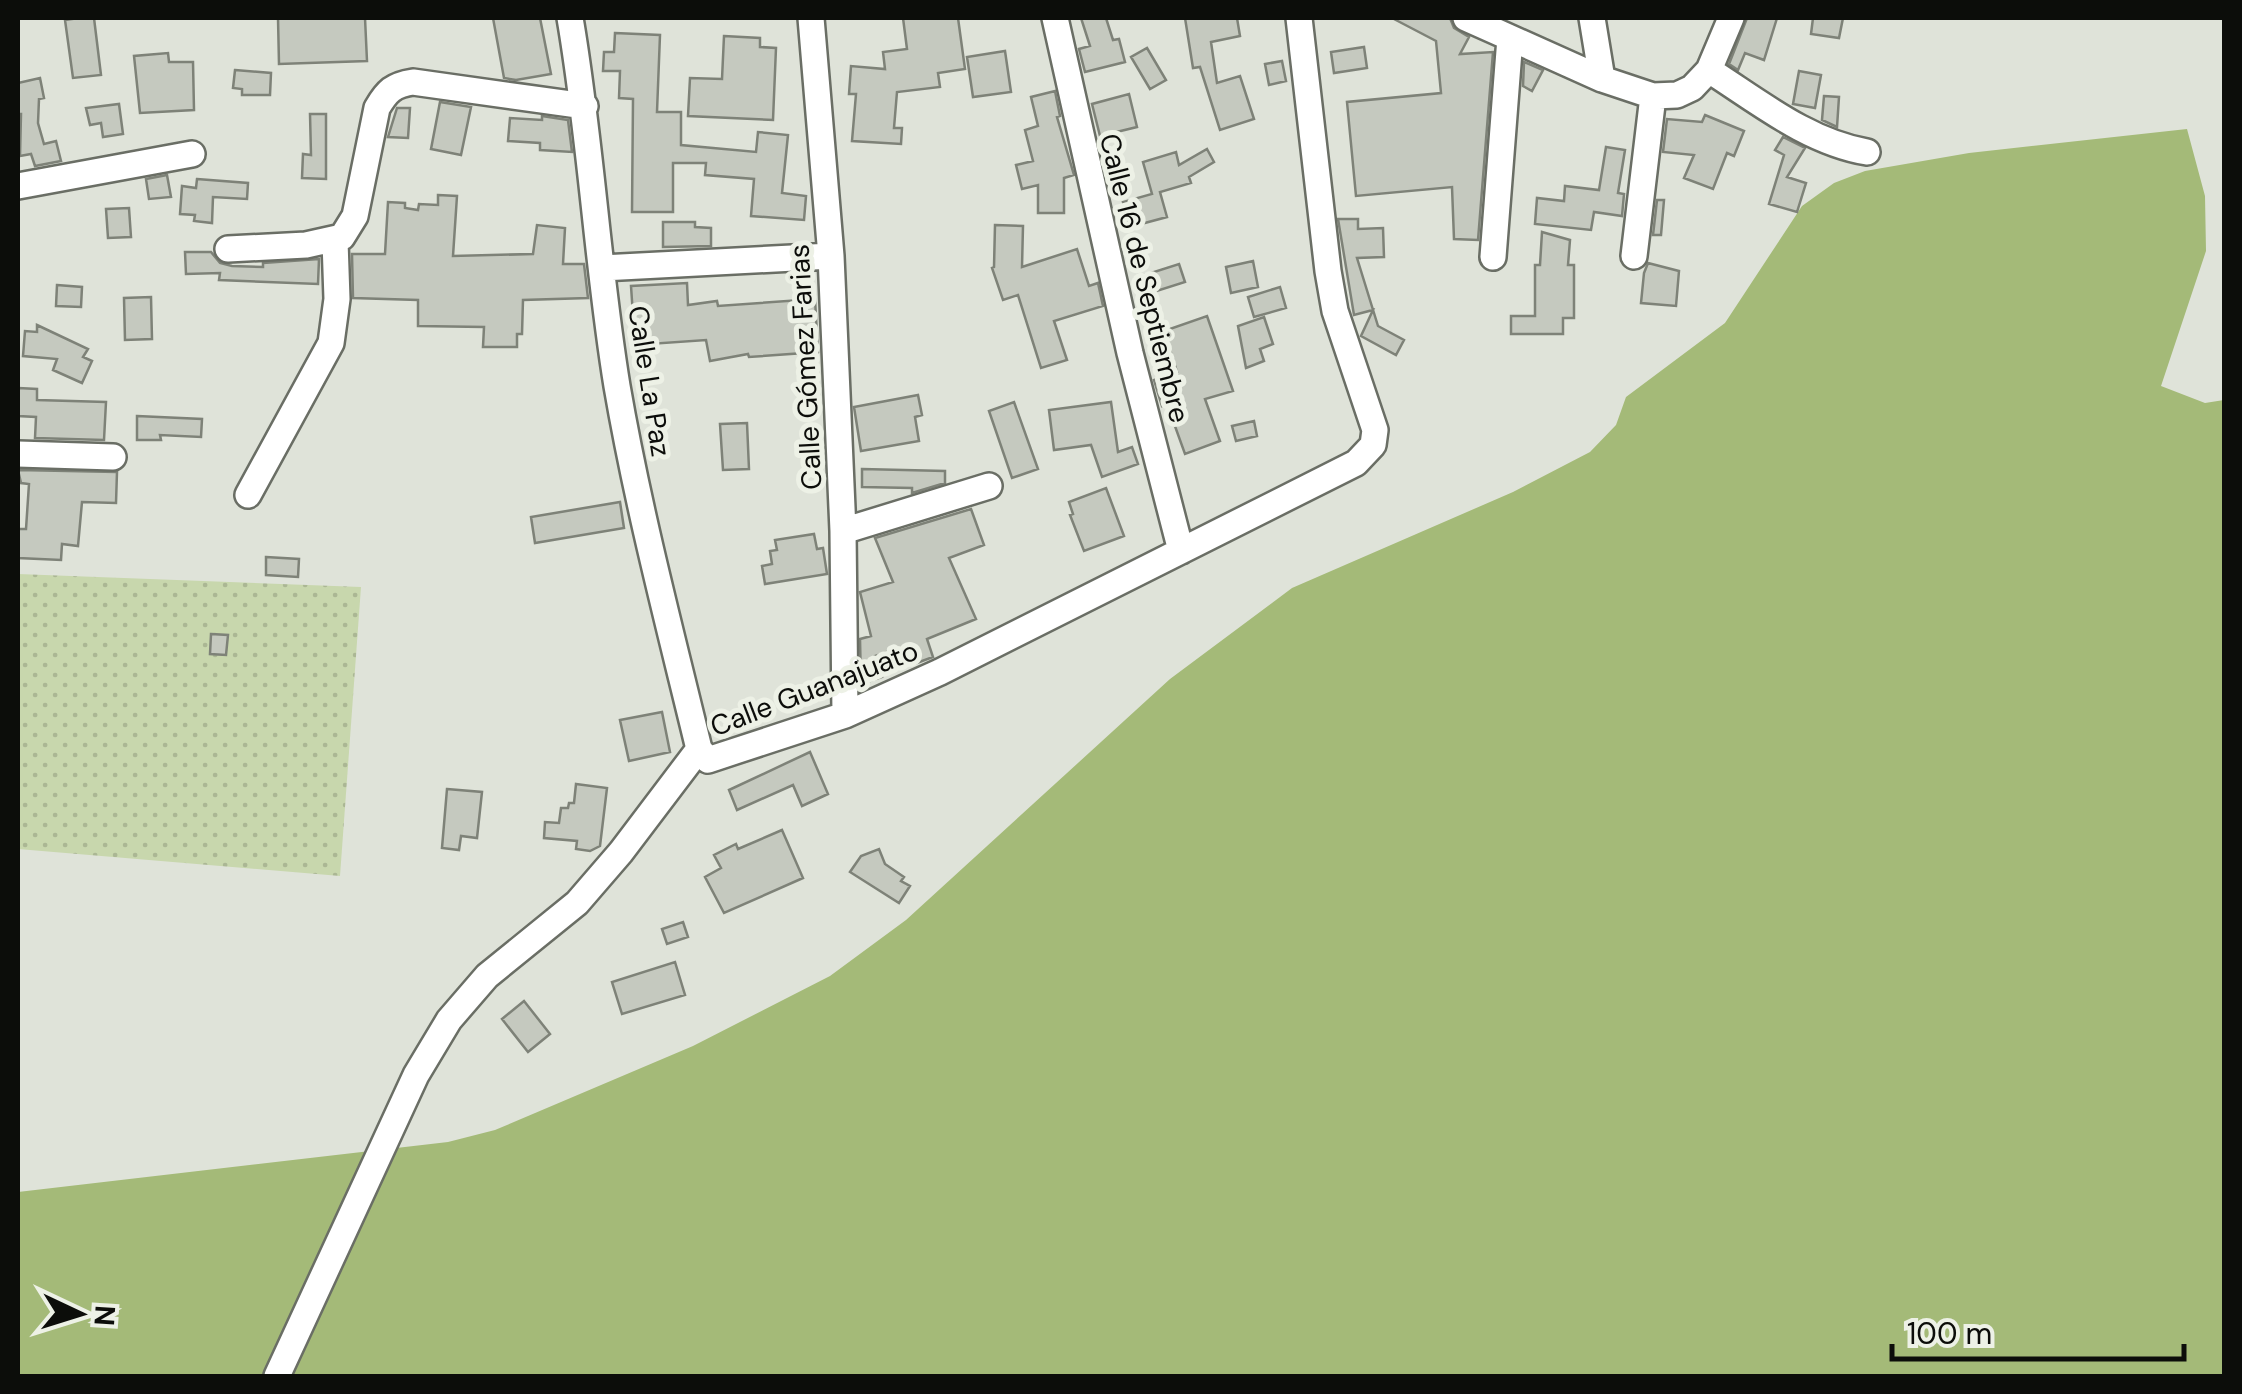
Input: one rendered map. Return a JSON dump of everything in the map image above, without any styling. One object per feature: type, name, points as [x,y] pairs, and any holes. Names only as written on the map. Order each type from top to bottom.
[{"type":"street","name":"Calle La Paz","points":[[570,18],[586,106],[617,385],[646,530],[700,749]]},
{"type":"street","name":"Calle Gómez Farias","points":[[811,18],[831,256],[843,531],[845,715]]},
{"type":"street","name":"Calle 16 de Septiembre","points":[[1055,18],[1130,353],[1182,550]]},
{"type":"street","name":"Calle Guanajuato","points":[[277,1376],[416,1075],[449,1020],[488,976],[577,902],[700,749],[708,760],[845,715],[940,672],[1356,462],[1374,444],[1375,430],[1336,311],[1328,270],[1299,18]]},
{"type":"street","points":[[1466,18],[1602,79],[1653,96],[1676,95],[1692,88],[1709,70],[1731,18]]},
{"type":"street","points":[[1592,18],[1602,79]]},
{"type":"street","points":[[1492,257],[1510,38]]},
{"type":"street","points":[[1709,70],[1817,139],[1867,152]]},
{"type":"street","points":[[228,249],[335,242],[352,224],[377,108],[386,92],[397,84],[413,82],[586,106]]},
{"type":"street","points":[[1634,256],[1653,96]]},
{"type":"street","points":[[18,186],[192,154]]},
{"type":"street","points":[[248,496],[331,343],[337,299],[335,242]]},
{"type":"street","points":[[602,268],[831,256]]},
{"type":"street","points":[[18,454],[112,457]]},
{"type":"street","points":[[843,531],[989,486]]},
{"type":"shaded area","points":[[2187,129],[2205,196],[2206,251],[2161,386],[2205,403],[2224,400],[2224,1376],[18,1376],[18,1192],[448,1142],[495,1130],[693,1046],[830,976],[906,920],[1170,679],[1292,588],[1513,492],[1590,452],[1616,425],[1626,397],[1725,323],[1802,206],[1834,183],[1865,171],[1969,153]]},
{"type":"shaded area","points":[[18,574],[361,587],[340,876],[18,849]]},
{"type":"building","points":[[94,18],[101,75],[73,78],[65,20]]},
{"type":"building","points":[[278,18],[365,18],[367,61],[279,64]]},
{"type":"building","points":[[493,18],[540,18],[551,74],[516,80],[504,78]]},
{"type":"building","points":[[903,18],[958,18],[965,69],[938,73],[940,87],[897,92],[894,128],[902,128],[901,144],[852,141],[856,94],[849,94],[851,66],[885,69],[883,52],[907,49]]},
{"type":"building","points":[[1081,18],[1106,18],[1113,40],[1119,39],[1125,62],[1085,72],[1079,49],[1090,46]]},
{"type":"building","points":[[1185,18],[1237,18],[1240,36],[1211,42],[1217,83],[1240,76],[1254,119],[1220,130],[1200,67],[1193,68]]},
{"type":"building","points":[[1392,18],[1450,18],[1454,28],[1469,37],[1460,54],[1493,52],[1478,240],[1454,239],[1452,187],[1356,196],[1347,102],[1441,93],[1436,41]]},
{"type":"building","points":[[1747,18],[1777,18],[1764,60],[1745,53],[1738,70],[1729,64]]},
{"type":"building","points":[[1813,18],[1843,18],[1839,38],[1811,34]]},
{"type":"building","points":[[615,33],[660,35],[657,112],[681,112],[681,145],[756,152],[758,132],[788,135],[782,193],[806,196],[804,220],[751,216],[754,179],[705,175],[706,163],[673,163],[673,212],[632,212],[633,99],[619,98],[620,71],[603,71],[604,52],[614,52]]},
{"type":"building","points":[[724,36],[760,38],[760,47],[776,48],[773,120],[688,116],[690,78],[722,79]]},
{"type":"building","points":[[1364,47],[1367,68],[1334,73],[1331,52]]},
{"type":"building","points":[[1147,48],[1166,80],[1150,89],[1131,57]]},
{"type":"building","points":[[1005,51],[1011,92],[973,97],[967,57]]},
{"type":"building","points":[[168,53],[169,62],[193,62],[194,110],[140,113],[134,56]]},
{"type":"building","points":[[1282,61],[1286,81],[1269,85],[1265,64]]},
{"type":"building","points":[[1524,62],[1543,70],[1532,91],[1523,86]]},
{"type":"building","points":[[235,70],[271,73],[270,95],[242,95],[242,89],[233,88]]},
{"type":"building","points":[[1799,71],[1821,75],[1815,108],[1793,104]]},
{"type":"building","points":[[40,78],[44,98],[39,99],[38,123],[44,144],[56,141],[61,161],[35,166],[31,154],[20,156],[18,83]]},
{"type":"building","points":[[1055,91],[1060,116],[1057,117],[1074,175],[1064,178],[1064,213],[1038,213],[1038,185],[1022,189],[1016,165],[1033,161],[1025,130],[1038,126],[1031,97]]},
{"type":"building","points":[[1129,94],[1137,127],[1100,136],[1092,104]]},
{"type":"building","points":[[1824,96],[1839,97],[1837,127],[1822,120]]},
{"type":"building","points":[[440,102],[471,107],[461,155],[431,149]]},
{"type":"building","points":[[119,104],[123,134],[103,137],[101,123],[90,125],[86,108]]},
{"type":"building","points":[[397,108],[410,108],[408,138],[388,137]]},
{"type":"building","points":[[310,114],[326,114],[326,179],[302,178],[303,154],[311,155]]},
{"type":"building","points":[[1705,115],[1744,131],[1734,156],[1727,153],[1713,189],[1684,178],[1694,155],[1663,152],[1667,119],[1702,122]]},
{"type":"building","points":[[542,116],[568,120],[572,152],[540,150],[540,143],[508,141],[510,118],[542,120]]},
{"type":"building","points":[[1783,137],[1805,148],[1787,177],[1806,183],[1797,212],[1769,204],[1784,155],[1775,150]]},
{"type":"building","points":[[1606,147],[1625,150],[1618,193],[1624,194],[1622,216],[1594,212],[1591,230],[1535,224],[1537,198],[1564,201],[1565,186],[1599,190]]},
{"type":"building","points":[[1207,149],[1214,162],[1189,177],[1191,183],[1160,192],[1167,217],[1130,227],[1123,202],[1152,194],[1143,162],[1176,152],[1179,165]]},
{"type":"building","points":[[167,175],[171,197],[149,199],[146,179]]},
{"type":"building","points":[[197,179],[248,183],[247,199],[213,197],[212,223],[194,221],[195,215],[180,214],[182,186],[196,188]]},
{"type":"building","points":[[438,195],[457,196],[453,256],[533,254],[537,225],[565,228],[563,264],[584,264],[588,298],[523,300],[522,334],[517,334],[517,347],[483,347],[484,327],[418,326],[418,300],[353,298],[352,254],[385,254],[388,202],[405,203],[405,208],[418,210],[419,204],[438,205]]},
{"type":"building","points":[[1657,200],[1664,200],[1661,235],[1653,235]]},
{"type":"building","points":[[129,208],[131,237],[108,238],[106,209]]},
{"type":"building","points":[[1338,219],[1358,219],[1358,229],[1383,228],[1384,257],[1357,258],[1378,326],[1404,340],[1396,355],[1361,336],[1373,310],[1354,315]]},
{"type":"building","points":[[663,222],[695,222],[695,227],[711,228],[711,246],[663,247]]},
{"type":"building","points":[[995,225],[1023,226],[1022,267],[1077,249],[1089,286],[1098,283],[1103,306],[1054,321],[1067,360],[1041,368],[1018,295],[1003,300],[992,268]]},
{"type":"building","points":[[1542,232],[1570,240],[1568,265],[1574,265],[1574,318],[1563,318],[1563,334],[1511,334],[1511,316],[1535,316],[1535,265],[1540,265]]},
{"type":"building","points":[[185,252],[211,252],[220,263],[232,266],[263,267],[263,263],[319,259],[318,284],[219,280],[220,273],[186,274]]},
{"type":"building","points":[[1253,261],[1258,287],[1231,293],[1226,267]]},
{"type":"building","points":[[1648,263],[1679,271],[1676,306],[1641,303]]},
{"type":"building","points":[[1179,264],[1185,282],[1141,296],[1135,278]]},
{"type":"building","points":[[687,283],[688,305],[815,299],[818,352],[749,357],[748,354],[710,361],[706,340],[635,345],[631,286]]},
{"type":"building","points":[[57,285],[82,287],[81,307],[56,306]]},
{"type":"building","points":[[1280,287],[1286,308],[1254,317],[1248,297]]},
{"type":"building","points":[[151,297],[152,339],[125,340],[124,298]]},
{"type":"building","points":[[1207,316],[1233,391],[1205,399],[1220,441],[1185,454],[1154,380],[1177,372],[1164,331]]},
{"type":"building","points":[[1264,317],[1273,344],[1260,349],[1264,361],[1246,368],[1238,326]]},
{"type":"building","points":[[37,325],[88,349],[83,357],[92,361],[82,383],[53,370],[57,359],[23,356],[25,331],[37,332]]},
{"type":"building","points":[[18,388],[37,389],[37,400],[106,402],[104,440],[35,438],[36,417],[18,416]]},
{"type":"building","points":[[918,395],[922,415],[915,417],[919,441],[861,451],[854,407]]},
{"type":"building","points":[[1014,402],[1038,469],[1012,478],[989,411]]},
{"type":"building","points":[[1111,402],[1118,452],[1132,447],[1138,464],[1102,477],[1091,445],[1054,450],[1049,410]]},
{"type":"building","points":[[137,416],[202,419],[201,437],[160,435],[161,440],[137,440]]},
{"type":"building","points":[[1254,421],[1257,436],[1236,441],[1232,426]]},
{"type":"building","points":[[747,423],[749,469],[723,470],[720,424]]},
{"type":"building","points":[[862,469],[945,471],[945,483],[912,493],[912,488],[862,487]]},
{"type":"building","points":[[18,470],[117,472],[116,503],[82,502],[78,546],[62,544],[61,560],[18,558],[18,529],[26,529],[29,484],[21,483]]},
{"type":"building","points":[[1106,488],[1124,536],[1084,551],[1069,502]]},
{"type":"building","points":[[620,502],[624,528],[535,543],[531,517]]},
{"type":"building","points":[[971,509],[984,545],[949,558],[976,619],[927,639],[933,657],[914,664],[908,645],[875,656],[882,677],[861,684],[860,639],[871,636],[860,592],[893,582],[875,538]]},
{"type":"building","points":[[814,534],[817,549],[823,548],[827,574],[765,584],[762,566],[772,564],[770,551],[777,550],[775,540]]},
{"type":"building","points":[[266,557],[299,559],[298,577],[266,575]]},
{"type":"building","points":[[211,634],[228,635],[226,655],[210,654]]},
{"type":"building","points":[[662,712],[670,752],[629,761],[620,720]]},
{"type":"building","points":[[810,752],[828,794],[802,806],[793,785],[737,810],[729,790]]},
{"type":"building","points":[[576,784],[607,788],[600,846],[590,851],[576,849],[577,841],[544,838],[545,822],[559,823],[561,808],[574,803]]},
{"type":"building","points":[[447,789],[482,792],[477,838],[461,836],[459,850],[442,848]]},
{"type":"building","points":[[782,830],[803,878],[724,913],[705,877],[721,868],[714,855]]},
{"type":"building","points":[[879,849],[885,864],[910,886],[899,903],[850,872],[861,856]]},
{"type":"building","points":[[683,922],[688,937],[667,944],[662,929]]},
{"type":"building","points":[[675,962],[685,995],[622,1014],[612,982]]},
{"type":"building","points":[[524,1001],[550,1034],[528,1052],[502,1019]]}]
